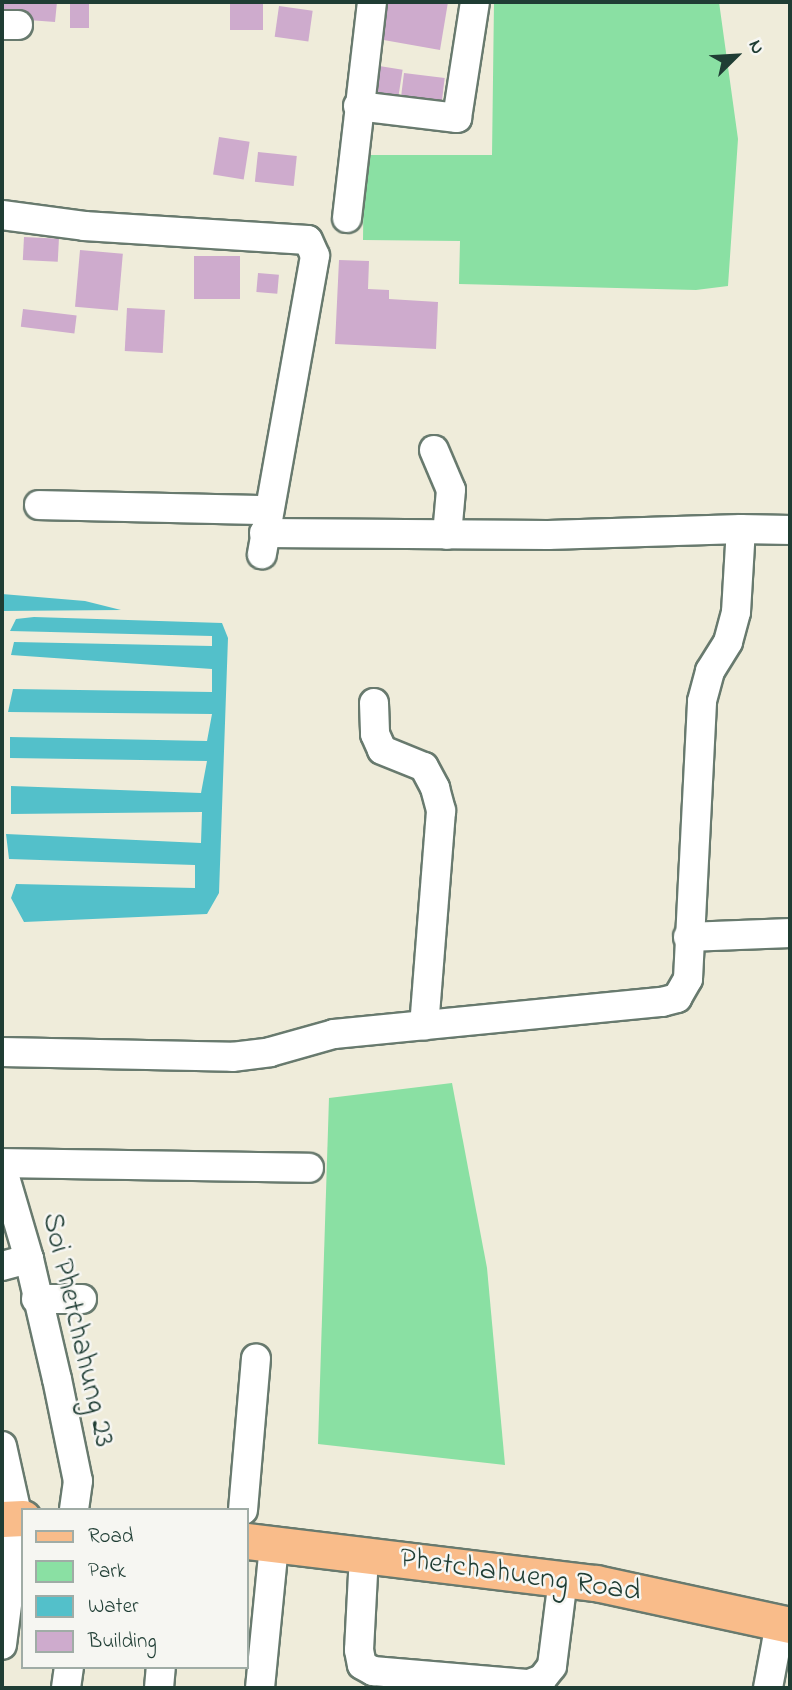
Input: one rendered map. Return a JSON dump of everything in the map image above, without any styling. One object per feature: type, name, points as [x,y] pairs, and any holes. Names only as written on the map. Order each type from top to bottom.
[{"type":"main road","name":"Phetchahueng Road","points":[[260,1543],[563,1579],[657,1595],[785,1624]]},
{"type":"street","points":[[347,218],[372,2]]},
{"type":"street","points":[[358,106],[457,118],[475,2]]},
{"type":"street","points":[[2,215],[84,226],[308,240],[315,256],[265,532]]},
{"type":"street","points":[[434,450],[451,490],[447,535]]},
{"type":"street","points":[[39,505],[265,532],[447,535],[790,530]]},
{"type":"street","points":[[2,1052],[232,1057],[270,1052],[334,1034],[662,1002],[677,998],[688,979],[688,937],[702,701],[709,671],[728,642],[736,612],[741,529]]},
{"type":"street","points":[[374,703],[374,734],[382,750],[424,766],[435,788],[441,811],[424,1025]]},
{"type":"street","points":[[688,937],[790,933]]},
{"type":"street","points":[[2,1165],[309,1168]]},
{"type":"street","name":"Soi Phetchahung 23","points":[[2,1165],[29,1259],[36,1299],[57,1379],[78,1481],[74,1508]]},
{"type":"street","points":[[2,1266],[29,1259]]},
{"type":"street","points":[[36,1299],[82,1299]]},
{"type":"street","points":[[243,1508],[256,1359]]},
{"type":"street","points":[[2,1446],[14,1519],[2,1645]]},
{"type":"street","points":[[260,1543],[260,1688]]},
{"type":"street","points":[[364,1555],[359,1650],[362,1665],[373,1671],[543,1684],[552,1667],[563,1579]]},
{"type":"street","points":[[768,1688],[785,1624]]},
{"type":"street","points":[[66,1688],[69,1669]]},
{"type":"street","points":[[159,1688],[161,1669]]},
{"type":"green space","points":[[494,2],[719,2],[738,139],[728,286],[696,290],[459,284],[460,241],[363,240],[364,155],[492,155]]},
{"type":"green space","points":[[452,1083],[487,1268],[505,1465],[318,1444],[329,1098]]},
{"type":"water","points":[[2,594],[85,601],[121,610],[2,611]]},
{"type":"water","points":[[34,617],[222,623],[228,638],[219,893],[207,914],[24,922],[11,898],[16,884],[195,888],[195,865],[9,859],[6,834],[201,843],[202,812],[11,814],[11,786],[201,793],[207,761],[10,758],[10,737],[207,741],[212,714],[8,712],[13,689],[212,692],[212,669],[11,655],[14,642],[212,646],[212,636],[10,631],[16,619]]},
{"type":"building","points":[[2,2],[57,2],[55,22],[2,18]]},
{"type":"building","points":[[70,2],[89,2],[89,28],[70,28]]},
{"type":"building","points":[[230,2],[263,2],[263,30],[230,30]]},
{"type":"building","points":[[385,2],[448,2],[440,50],[378,39]]},
{"type":"building","points":[[279,6],[313,11],[308,41],[275,37]]},
{"type":"building","points":[[373,65],[403,70],[397,104],[368,100]]},
{"type":"building","points":[[404,73],[445,78],[441,107],[400,102]]},
{"type":"building","points":[[219,137],[250,142],[244,179],[213,175]]},
{"type":"building","points":[[258,152],[297,156],[294,186],[255,182]]},
{"type":"building","points":[[24,237],[59,239],[58,262],[23,260]]},
{"type":"building","points":[[80,250],[123,254],[118,311],[75,307]]},
{"type":"building","points":[[194,256],[240,256],[240,299],[194,299]]},
{"type":"building","points":[[339,260],[369,261],[368,289],[389,290],[389,299],[438,302],[436,349],[335,344]]},
{"type":"building","points":[[258,273],[279,275],[277,294],[256,292]]},
{"type":"building","points":[[127,308],[165,310],[163,353],[125,351]]},
{"type":"building","points":[[23,309],[77,316],[74,333],[21,327]]}]
